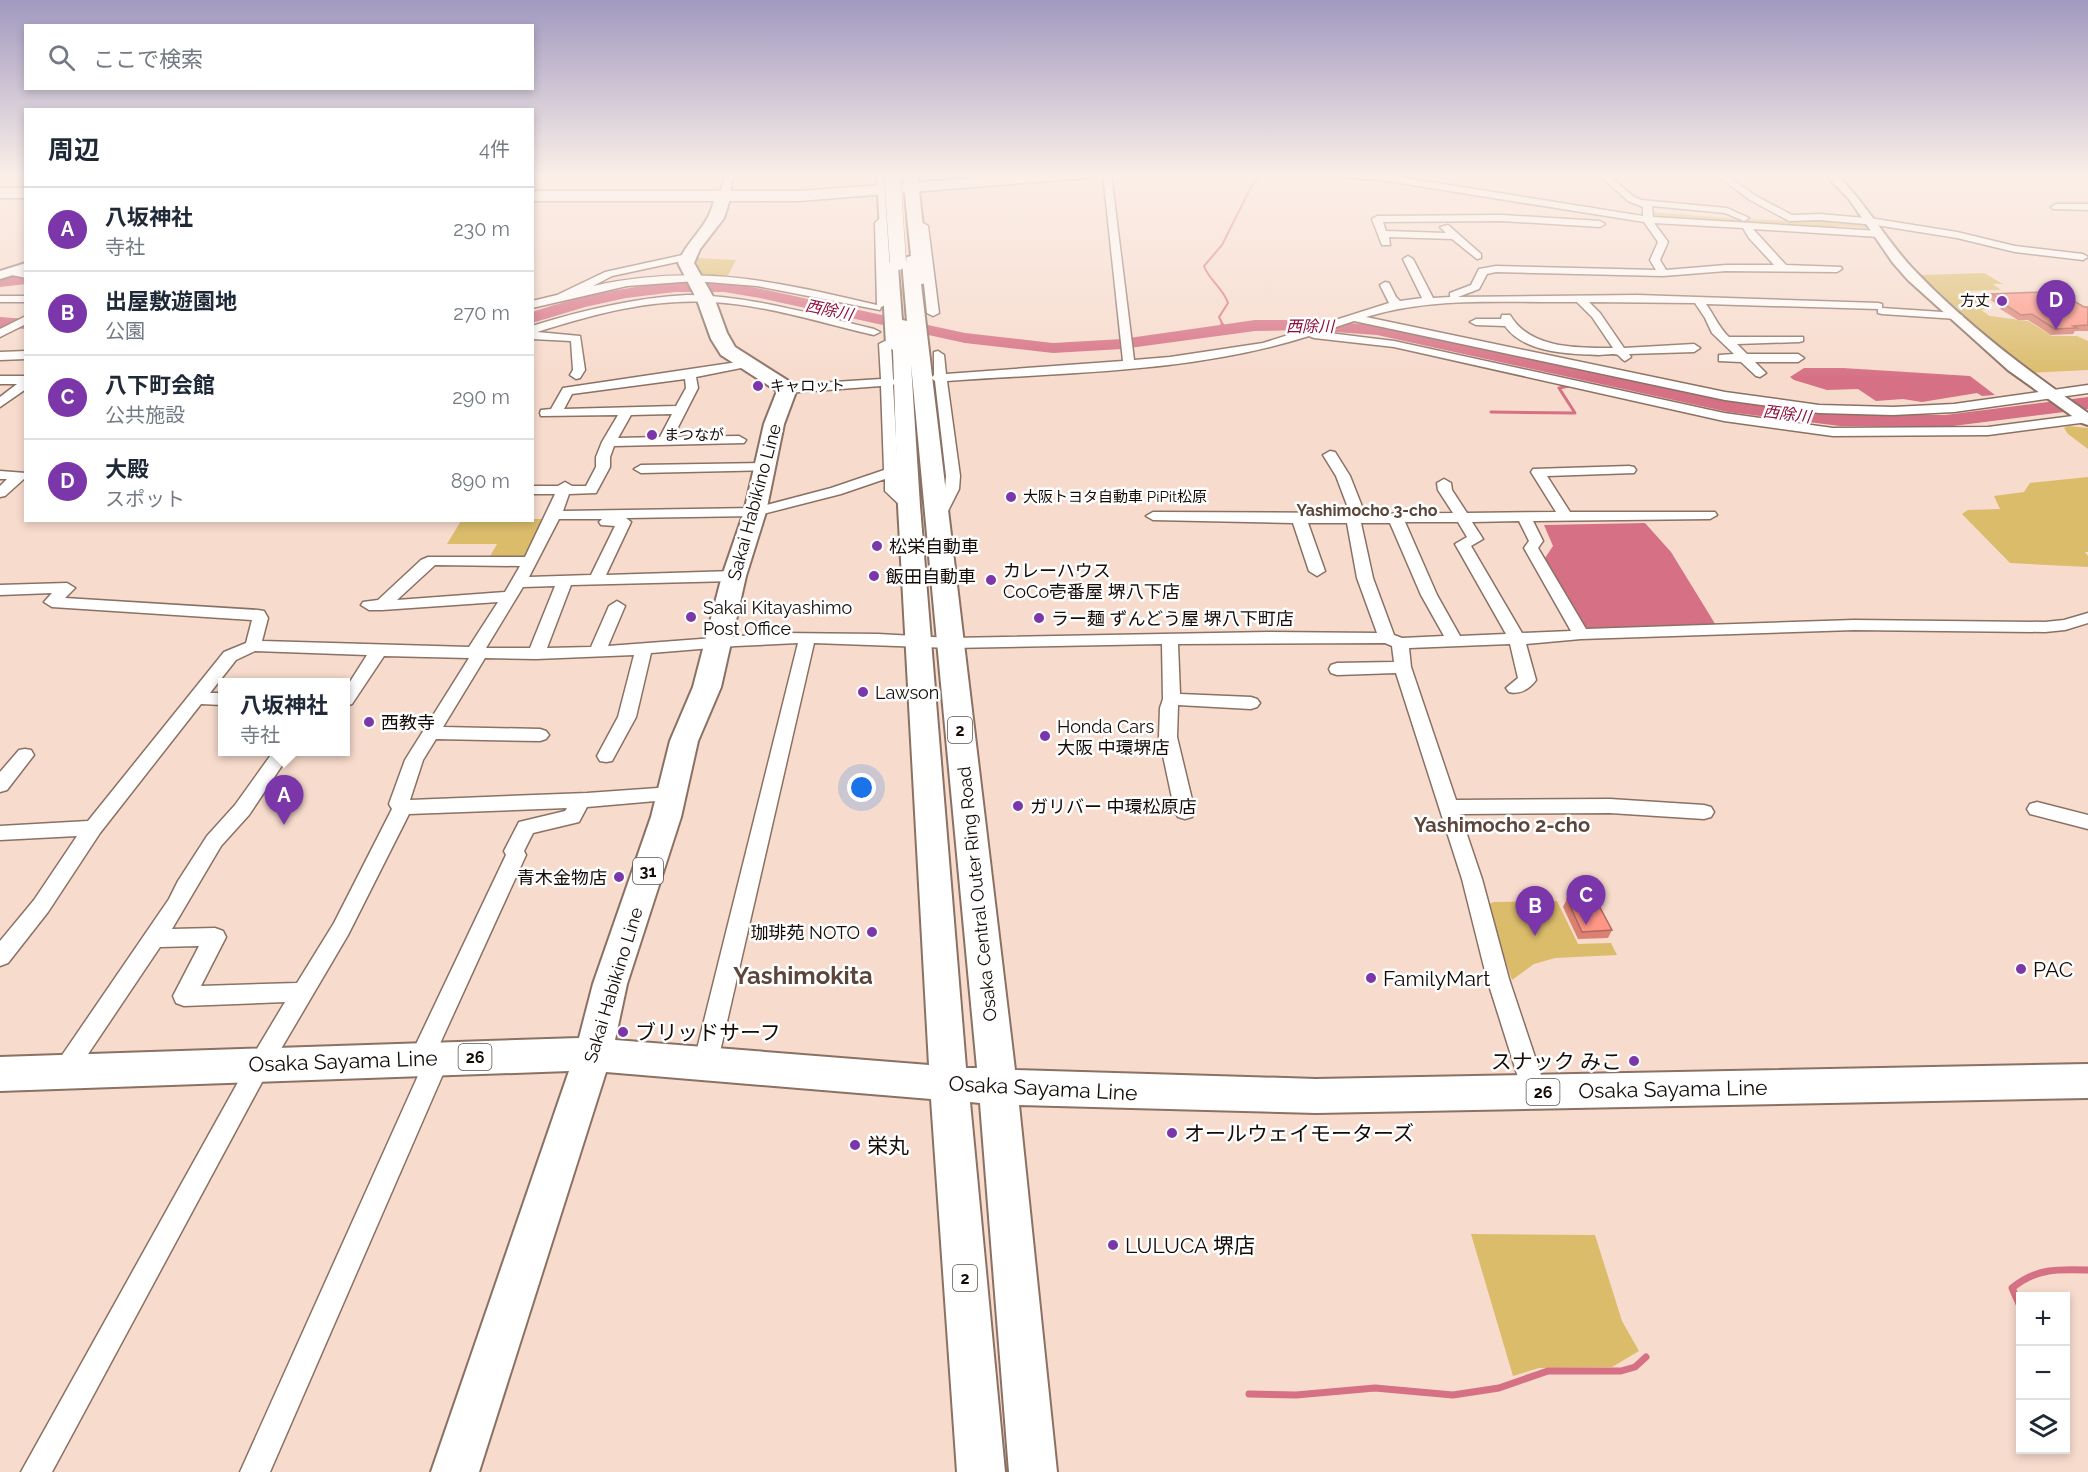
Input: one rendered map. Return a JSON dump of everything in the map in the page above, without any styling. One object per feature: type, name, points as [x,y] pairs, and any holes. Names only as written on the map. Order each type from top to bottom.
[{"type":"main road","points":[[698,243],[687,257],[721,341],[729,352],[787,389]]},
{"type":"main road","points":[[892,243],[912,360]]},
{"type":"main road","points":[[900,243],[904,261]]},
{"type":"main road","points":[[905,243],[904,314],[912,360]]},
{"type":"main road","points":[[904,314],[910,243]]},
{"type":"main road","name":"Osaka Central Outer Ring Road","points":[[912,360],[909,506],[949,1083],[981,1472]]},
{"type":"main road","name":"Osaka Central Outer Ring Road","points":[[912,360],[939,516],[998,1087],[1033,1472]]},
{"type":"main road","name":"Sakai Habikino Line","points":[[455,1472],[593,1054],[610,984],[672,794],[684,741],[707,687],[734,576],[755,512],[774,424],[787,389]]},
{"type":"main road","name":"Osaka Sayama Line","points":[[0,1074],[593,1054],[705,1065],[998,1087],[1316,1096],[2088,1081]]},
{"type":"street","points":[[1115,243],[1128,360]]},
{"type":"street","points":[[1461,243],[1477,256]]},
{"type":"street","points":[[1663,273],[1655,260],[1664,243]]},
{"type":"street","points":[[1758,243],[1783,268]]},
{"type":"street","points":[[1886,243],[1914,277],[2013,367],[2085,417]]},
{"type":"street","points":[[1988,243],[2015,249],[2083,257]]},
{"type":"street","points":[[561,297],[609,274],[687,257]]},
{"type":"street","points":[[1408,259],[1429,301]]},
{"type":"street","points":[[4,280],[24,268]]},
{"type":"street","points":[[1442,301],[1475,287],[1483,271],[1496,269],[1663,273],[1726,268],[1837,269]]},
{"type":"street","points":[[4,280],[24,274]]},
{"type":"street","points":[[534,330],[619,305],[670,299],[699,289],[738,280],[777,286],[904,314]]},
{"type":"street","points":[[1448,283],[1477,282]]},
{"type":"street","points":[[534,304],[615,285],[699,289],[739,301],[874,332]]},
{"type":"street","points":[[1385,285],[1391,299],[1399,305]]},
{"type":"street","points":[[0,299],[23,297]]},
{"type":"street","points":[[1580,299],[1596,315],[1641,379]]},
{"type":"street","points":[[787,389],[912,360],[1170,361],[1265,346],[1399,305],[1429,301],[1697,299],[1880,308],[1958,316]]},
{"type":"street","points":[[1697,299],[1711,318],[1716,331],[1760,373]]},
{"type":"street","points":[[1352,319],[1725,396],[1819,409],[1893,411],[1954,408],[2053,396],[2088,389]]},
{"type":"street","points":[[0,334],[24,320]]},
{"type":"street","points":[[1476,322],[1507,320],[1516,332],[1540,343],[1579,350],[1694,348]]},
{"type":"street","points":[[1307,333],[1394,344],[1724,417],[1833,432],[1988,431],[2085,417]]},
{"type":"street","points":[[534,336],[576,338],[579,370],[576,375]]},
{"type":"street","points":[[1726,341],[1799,339]]},
{"type":"street","points":[[0,356],[24,355]]},
{"type":"street","points":[[1723,358],[1798,358]]},
{"type":"street","points":[[909,506],[892,491],[890,473],[912,360]]},
{"type":"street","points":[[678,410],[550,413],[567,391],[690,374],[747,363]]},
{"type":"street","points":[[664,442],[678,410],[692,388],[690,374]]},
{"type":"street","points":[[1636,396],[1641,379]]},
{"type":"street","points":[[0,380],[24,381]]},
{"type":"street","points":[[0,403],[24,383]]},
{"type":"street","points":[[600,412],[616,385]]},
{"type":"street","points":[[534,490],[564,488],[591,490],[603,467],[603,458],[609,442],[627,411]]},
{"type":"street","points":[[609,442],[739,440]]},
{"type":"street","points":[[1330,455],[1343,476],[1356,517],[1365,578],[1394,640],[1403,667],[1472,879],[1498,979],[1535,1093]]},
{"type":"street","points":[[641,469],[765,467]]},
{"type":"street","points":[[1565,516],[1538,472],[1629,470]]},
{"type":"street","points":[[551,518],[755,512],[836,491],[890,473]]},
{"type":"street","points":[[0,475],[20,475],[0,493]]},
{"type":"street","points":[[1444,483],[1445,490],[1476,538],[1462,544],[1517,639],[1527,680],[1515,688]]},
{"type":"street","points":[[474,653],[529,562],[564,488]]},
{"type":"street","points":[[1153,516],[1299,519],[1710,515]]},
{"type":"street","points":[[1395,517],[1425,585],[1455,641]]},
{"type":"street","points":[[1524,517],[1536,541],[1531,548],[1581,634]]},
{"type":"street","points":[[551,518],[624,522],[596,580]]},
{"type":"street","points":[[1299,519],[1317,571]]},
{"type":"street","points":[[529,562],[433,560],[426,563],[376,605],[422,604],[565,581],[734,576]]},
{"type":"street","points":[[536,654],[565,581]]},
{"type":"street","points":[[0,590],[67,588],[52,602],[258,615],[260,618],[253,646]]},
{"type":"street","points":[[597,652],[617,606]]},
{"type":"street","points":[[0,957],[41,906],[93,828],[230,656],[253,646],[536,654],[644,649],[718,642],[807,639],[920,641],[951,644],[1268,637],[1455,641],[1566,637],[1581,634],[1864,625],[2044,627],[2065,625],[2088,618]]},
{"type":"street","points":[[705,1065],[807,639]]},
{"type":"street","points":[[1170,640],[1172,699],[1167,705],[1167,716],[1176,777],[1185,812]]},
{"type":"street","points":[[350,693],[380,649]]},
{"type":"street","points":[[606,756],[627,717],[634,681],[644,649]]},
{"type":"street","points":[[474,653],[477,658],[414,760],[399,804],[404,807],[672,794]]},
{"type":"street","points":[[1336,669],[1403,667]]},
{"type":"street","points":[[196,698],[218,699]]},
{"type":"street","points":[[1172,699],[1251,703]]},
{"type":"street","points":[[430,733],[540,735]]},
{"type":"street","points":[[0,785],[25,755]]},
{"type":"street","points":[[64,1071],[178,903],[214,842],[242,810],[279,756]]},
{"type":"street","points":[[255,1472],[516,855],[514,851],[526,826],[572,817],[581,800]]},
{"type":"street","points":[[1449,807],[1610,806],[1704,812]]},
{"type":"street","points":[[36,1472],[260,1064],[343,924],[404,807]]},
{"type":"street","points":[[2037,809],[2088,822]]},
{"type":"street","points":[[0,833],[93,828]]},
{"type":"street","points":[[154,938],[215,937],[184,996],[303,992]]},
{"type":"shaded area","points":[[696,258],[736,260],[727,277],[701,276],[697,271]]},
{"type":"shaded area","points":[[1984,273],[2003,284],[1993,284],[2001,290],[1966,291],[1991,308],[1981,310],[1990,316],[2028,321],[2052,336],[2077,336],[2088,341],[2088,370],[2029,373],[2007,356],[1921,275]]},
{"type":"shaded area","points":[[1804,368],[1843,368],[1970,376],[1995,395],[1982,396],[1977,393],[1922,402],[1903,399],[1876,401],[1858,389],[1827,390],[1790,377]]},
{"type":"shaded area","points":[[2068,426],[2088,428],[2088,449],[2068,434],[2064,428]]},
{"type":"shaded area","points":[[2088,477],[2088,552],[2085,552],[2088,556],[2088,567],[2010,563],[1962,514],[1968,510],[2000,509],[1994,496],[2024,492],[2030,483]]},
{"type":"shaded area","points":[[534,519],[545,519],[523,558],[489,558],[497,544],[447,544],[460,522],[534,522]]},
{"type":"shaded area","points":[[1645,523],[1671,552],[1717,627],[1591,629],[1583,626],[1545,558],[1553,546],[1544,525]]},
{"type":"shaded area","points":[[1557,901],[1578,944],[1611,943],[1617,955],[1555,958],[1534,964],[1512,980],[1486,906],[1493,902]]},
{"type":"shaded area","points":[[1471,1234],[1595,1235],[1622,1321],[1639,1351],[1612,1367],[1539,1368],[1513,1376]]},
{"type":"building","points":[[2043,292],[2055,298],[2060,293],[2088,307],[2088,325],[2055,329],[2032,314],[2021,315],[1992,294]]},
{"type":"building","points":[[1595,898],[1612,930],[1582,932],[1567,899]]},
{"type":"waterway","points":[[1223,243],[1204,266],[1228,303],[1219,317],[1223,325]]},
{"type":"waterway","points":[[0,282],[24,279]]},
{"type":"waterway","name":"西除川","points":[[534,317],[603,297],[651,289],[724,287],[965,338],[1053,348],[1099,347],[1255,325],[1307,325],[1377,330],[1728,406],[1840,420],[1945,421],[2088,403]]},
{"type":"waterway","name":"西除川","points":[[0,322],[24,324]]},
{"type":"waterway","name":"西除川","points":[[1222,324],[1225,329]]},
{"type":"waterway","points":[[1491,412],[1575,413],[1559,388],[1569,386]]},
{"type":"waterway","points":[[2016,1297],[2012,1288],[2039,1273],[2057,1270],[2088,1270]]},
{"type":"waterway","points":[[1249,1394],[1296,1395],[1375,1388],[1453,1395],[1499,1388],[1548,1371],[1621,1371],[1635,1367],[1646,1357]]},
{"type":"tunnel","points":[[882,293],[931,290]]},
{"type":"place","name":"方丈","points":[[2002,301]]},
{"type":"place","name":"大殿","points":[[2056,330]]},
{"type":"place","name":"キャロット","points":[[758,386]]},
{"type":"place","name":"まつなが","points":[[652,435]]},
{"type":"place","name":"大阪トヨタ自動車 PiPit松原","points":[[1011,497]]},
{"type":"place","name":"松栄自動車","points":[[877,546]]},
{"type":"place","name":"飯田自動車","points":[[874,576]]},
{"type":"place","name":"カレーハウス CoCo壱番屋 堺八下店","points":[[991,580]]},
{"type":"place","name":"Sakai Kitayashimo Post Office","points":[[691,617]]},
{"type":"place","name":"ラー麺 ずんどう屋 堺八下町店","points":[[1039,618]]},
{"type":"place","name":"Lawson","points":[[863,692]]},
{"type":"place","name":"西教寺","points":[[369,722]]},
{"type":"place","name":"Honda Cars 大阪 中環堺店","points":[[1045,736]]},
{"type":"place","name":"ガリバー 中環松原店","points":[[1018,806]]},
{"type":"place","name":"八坂神社","points":[[284,825]]},
{"type":"place","name":"青木金物店","points":[[619,877]]},
{"type":"place","name":"八下町会館","points":[[1586,925]]},
{"type":"place","name":"珈琲苑 NOTO","points":[[872,932]]},
{"type":"place","name":"出屋敷遊園地","points":[[1535,936]]},
{"type":"place","name":"PAC","points":[[2021,969]]},
{"type":"place","name":"FamilyMart","points":[[1371,978]]},
{"type":"place","name":"ブリッドサーフ","points":[[623,1032]]},
{"type":"place","name":"スナック みこ","points":[[1634,1061]]},
{"type":"place","name":"オールウェイモーターズ","points":[[1172,1133]]},
{"type":"place","name":"栄丸","points":[[855,1145]]},
{"type":"place","name":"LULUCA 堺店","points":[[1113,1245]]},
{"type":"district","name":"Yashimocho 3-cho","points":[[1367,510]]},
{"type":"district","name":"Yashimocho 2-cho","points":[[1502,825]]},
{"type":"district","name":"Yashimokita","points":[[803,975]]}]
